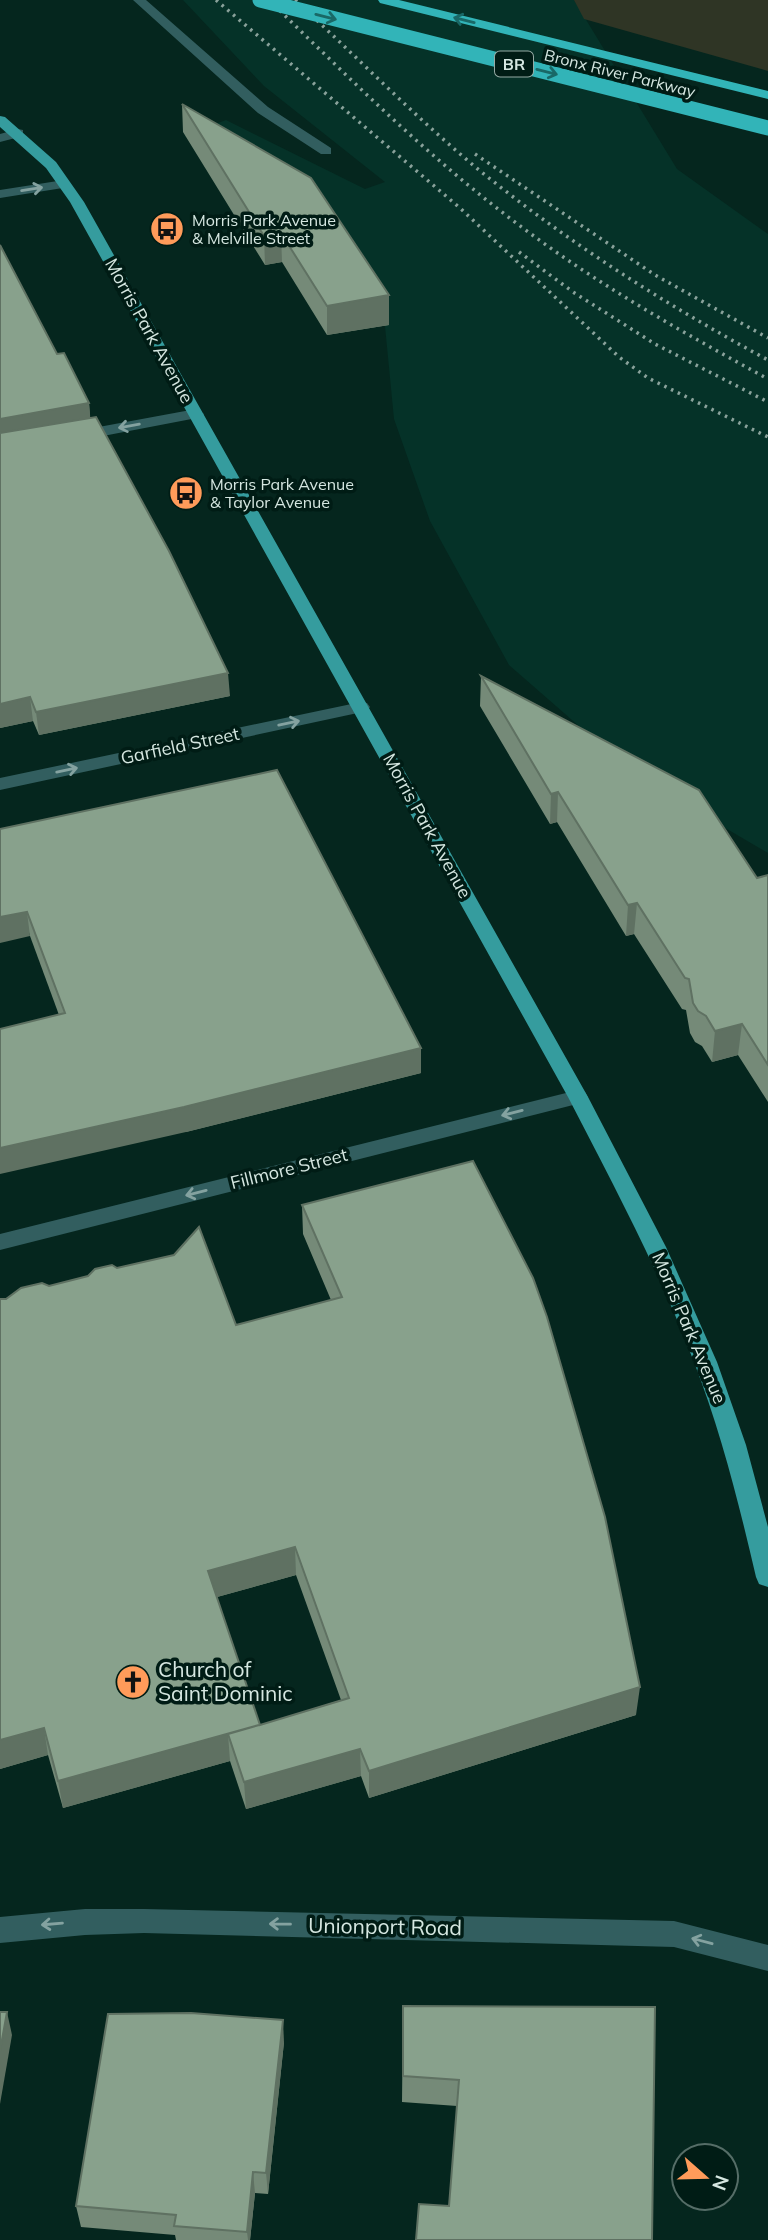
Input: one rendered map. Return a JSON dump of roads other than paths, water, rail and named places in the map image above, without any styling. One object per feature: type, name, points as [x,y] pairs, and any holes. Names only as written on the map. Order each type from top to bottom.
[{"type":"highway","name":"Bronx River Parkway","points":[[260,0],[768,128]]},
{"type":"highway","name":"Bronx River Parkway","points":[[384,0],[768,95]]},
{"type":"main road","name":"Morris Park Avenue","points":[[0,120],[18,133],[51,165],[64,184],[196,414],[578,1097],[650,1236],[700,1347],[721,1403],[768,1577]]},
{"type":"street","points":[[139,0],[263,110],[326,151]]},
{"type":"street","points":[[0,138],[18,133]]},
{"type":"street","points":[[0,194],[64,184]]},
{"type":"street","points":[[66,438],[196,414]]},
{"type":"street","name":"Garfield Street","points":[[0,784],[360,708]]},
{"type":"street","name":"Fillmore Street","points":[[0,1242],[578,1097]]},
{"type":"street","name":"Unionport Road","points":[[0,1930],[85,1922],[144,1921],[674,1934],[768,1958]]},
{"type":"railway","points":[[216,0],[460,208],[619,357],[648,378],[768,437]]},
{"type":"railway","points":[[269,0],[424,147],[523,228],[612,289],[768,379]]},
{"type":"railway","points":[[295,0],[432,129],[513,197],[619,272],[768,360]]},
{"type":"railway","points":[[475,154],[655,275],[768,338]]},
{"type":"railway","points":[[519,252],[573,292],[655,344],[768,402]]},
{"type":"place","name":"Morris Park Avenue & Melville Street","points":[[167,229]]},
{"type":"place","name":"Morris Park Avenue & Taylor Avenue","points":[[186,493]]},
{"type":"place","name":"Church of Saint Dominic","points":[[133,1682]]}]
